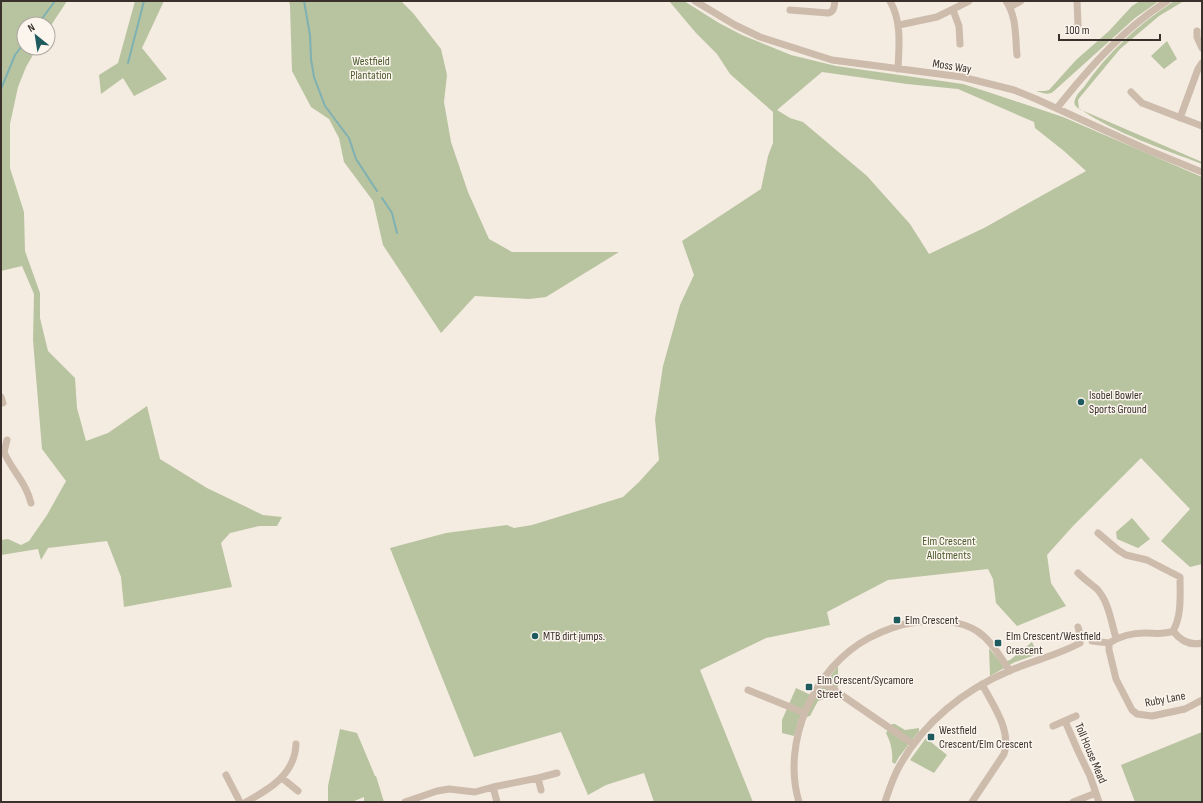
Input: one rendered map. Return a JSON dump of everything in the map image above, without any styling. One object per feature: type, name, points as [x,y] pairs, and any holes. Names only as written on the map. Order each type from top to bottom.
[{"type":"street","name":"Moss Way","points":[[695,1],[735,25],[760,37],[790,48],[832,60],[962,77],[1014,90],[1148,150],[1202,172]]},
{"type":"street","points":[[790,10],[828,13],[834,9],[834,1]]},
{"type":"street","points":[[890,1],[894,7],[899,25],[898,69]]},
{"type":"street","points":[[899,25],[937,17],[969,1]]},
{"type":"street","points":[[1017,55],[1014,20],[1008,4],[1021,1]]},
{"type":"street","points":[[1076,1],[1078,25]]},
{"type":"street","points":[[1056,108],[1102,56],[1128,31],[1153,10],[1167,1]]},
{"type":"street","points":[[952,10],[958,26],[960,44]]},
{"type":"street","points":[[1197,31],[1202,48]]},
{"type":"street","points":[[1180,118],[1198,69],[1202,63]]},
{"type":"street","points":[[1131,92],[1142,103],[1202,126]]},
{"type":"street","points":[[7,440],[2,452],[10,466],[21,479],[28,492],[31,503]]},
{"type":"street","points":[[885,802],[899,766],[913,744],[926,728],[943,712],[982,684],[1010,671],[1087,641],[1109,643],[1116,638],[1126,635],[1144,633],[1166,634],[1173,631],[1177,622],[1180,598],[1180,577],[1147,560],[1126,555],[1098,534]]},
{"type":"street","points":[[1078,573],[1098,590],[1103,598],[1111,618],[1116,638]]},
{"type":"street","points":[[799,802],[794,765],[795,749],[804,713],[821,681],[844,656],[868,638],[901,625],[926,621],[943,621],[958,624],[978,632],[992,644],[1010,671]]},
{"type":"street","points":[[1078,627],[1081,638],[1087,641]]},
{"type":"street","points":[[1173,631],[1184,641],[1195,644],[1202,643]]},
{"type":"street","name":"Ruby Lane","points":[[1109,643],[1109,650],[1116,679],[1132,710],[1138,714],[1152,716],[1184,709],[1202,700]]},
{"type":"street","points":[[821,681],[913,744]]},
{"type":"street","points":[[972,802],[1004,754],[1007,741],[1001,723],[982,684]]},
{"type":"street","points":[[748,690],[804,713]]},
{"type":"street","name":"Toll House Mead","points":[[1053,726],[1076,716]]},
{"type":"street","name":"Toll House Mead","points":[[1065,721],[1090,776],[1099,802]]},
{"type":"street","points":[[246,802],[273,786],[282,778],[294,757],[296,744]]},
{"type":"street","points":[[405,802],[437,791],[449,789],[475,792],[557,773]]},
{"type":"street","points":[[226,775],[240,802]]},
{"type":"street","points":[[282,778],[298,791]]},
{"type":"street","points":[[538,778],[541,790]]},
{"type":"street","points":[[493,788],[497,802]]},
{"type":"street","name":"Toll House Mead","points":[[1073,802],[1096,793]]},
{"type":"green space","points":[[1,1],[67,1],[56,18],[56,16],[16,16],[16,56],[32,56],[18,87],[10,124],[10,168],[24,212],[25,251],[40,293],[40,318],[48,351],[75,378],[77,408],[86,441],[108,433],[147,406],[160,459],[207,488],[263,515],[282,517],[277,526],[259,526],[230,533],[221,543],[232,587],[124,607],[121,577],[107,541],[48,548],[41,560],[38,549],[1,555],[1,540],[8,539],[21,545],[29,541],[47,515],[66,481],[42,449],[33,340],[34,294],[22,266],[1,271]]},
{"type":"green space","points":[[135,1],[164,1],[142,48],[167,79],[134,96],[123,78],[101,94],[99,75],[118,63]]},
{"type":"green space","name":"Westfield Plantation","points":[[289,1],[401,1],[413,13],[441,49],[447,75],[444,102],[451,142],[468,192],[489,239],[512,252],[619,252],[546,297],[529,299],[475,296],[441,333],[383,245],[373,201],[344,162],[339,138],[329,119],[311,107],[292,71]]},
{"type":"green space","name":"Elm Crescent Allotments","points":[[669,1],[684,1],[719,23],[742,35],[791,55],[836,66],[963,84],[991,93],[1063,117],[1202,177],[1202,564],[1190,567],[1161,541],[1190,509],[1141,458],[1073,526],[1047,555],[1051,583],[1066,606],[1017,626],[996,603],[993,579],[988,569],[888,580],[827,612],[830,625],[766,638],[700,670],[753,802],[654,802],[644,773],[606,785],[588,795],[561,732],[474,757],[390,548],[446,533],[507,525],[514,528],[532,525],[623,497],[659,460],[655,419],[663,366],[680,305],[694,275],[682,241],[761,189],[768,156],[773,143],[773,112],[730,74],[717,54],[696,33]],"holes":[[[822,72],[907,84],[958,89],[1034,122],[1035,128],[1086,171],[984,228],[929,254],[910,224],[867,176],[803,122],[790,118],[777,110]]]},
{"type":"green space","points":[[1140,1],[1159,1],[1135,18],[1052,93],[1046,94],[1036,91],[1049,90],[1076,60],[1109,31],[1132,6]]},
{"type":"green space","points":[[1174,1],[1184,1],[1159,16],[1120,49],[1078,100],[1079,108],[1074,103],[1077,96],[1093,74],[1113,51],[1148,19]]},
{"type":"green space","points":[[1167,41],[1177,59],[1164,69],[1151,56]]},
{"type":"green space","points":[[1082,110],[1202,162],[1202,164],[1124,133],[1094,118]]},
{"type":"green space","points":[[1132,518],[1150,539],[1138,548],[1117,539],[1116,532]]},
{"type":"green space","points":[[1032,642],[1038,654],[1015,662],[990,676],[989,648],[1001,663],[1010,660]]},
{"type":"green space","points":[[838,666],[838,686],[834,695],[818,701],[810,716],[799,719],[794,736],[782,733],[782,720],[796,688],[815,697]]},
{"type":"green space","points":[[892,724],[895,724],[905,730],[919,728],[919,731],[895,764],[892,762],[891,747],[886,733]]},
{"type":"green space","points":[[340,729],[357,733],[376,776],[384,802],[364,802],[364,797],[352,802],[328,802],[328,786]]},
{"type":"green space","points":[[1202,732],[1202,802],[1135,802],[1121,765]]},
{"type":"green space","points":[[926,738],[947,755],[934,773],[910,760]]},
{"type":"waterway","points":[[44,16],[55,1]]},
{"type":"waterway","points":[[128,63],[144,1]]},
{"type":"waterway","points":[[304,1],[310,35],[311,59],[314,77],[325,106],[349,138],[356,159],[377,191]]},
{"type":"waterway","points":[[1,89],[16,54]]},
{"type":"waterway","points":[[382,198],[392,213],[397,233]]},
{"type":"place","name":"Isobel Bowler Sports Ground","points":[[1081,402]]},
{"type":"place","name":"Elm Crescent","points":[[897,620]]},
{"type":"place","name":"MTB dirt jumps.","points":[[535,636]]},
{"type":"place","name":"Elm Crescent/Westfield Crescent","points":[[998,643]]},
{"type":"place","name":"Elm Crescent/Sycamore Street","points":[[809,687]]},
{"type":"place","name":"Westfield Crescent/Elm Crescent","points":[[931,737]]}]
